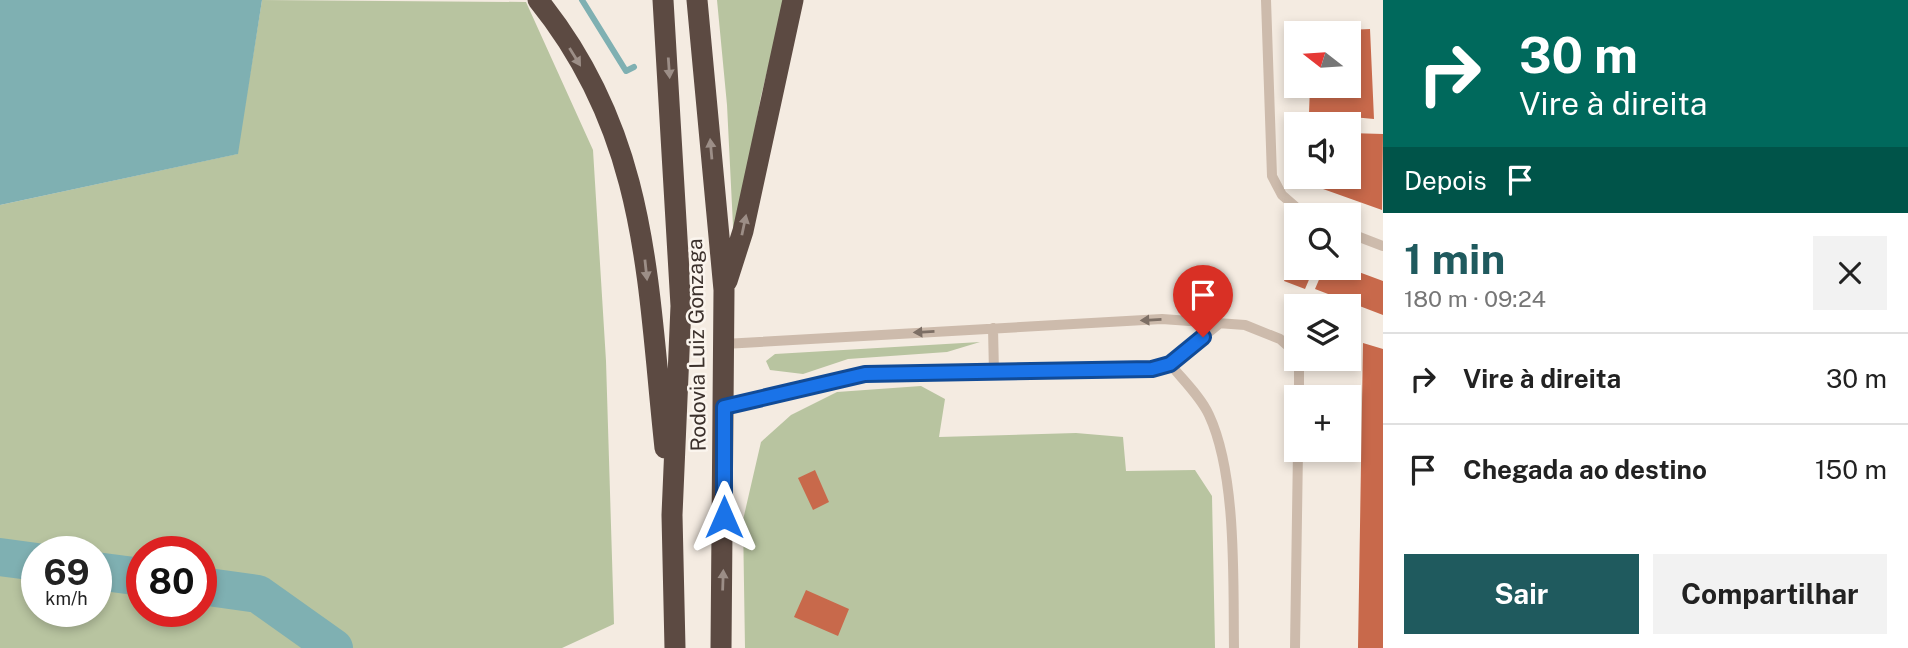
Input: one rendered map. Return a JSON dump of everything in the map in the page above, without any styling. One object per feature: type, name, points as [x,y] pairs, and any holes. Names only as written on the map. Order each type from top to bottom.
[{"type":"highway","points":[[538,0],[591,82],[612,123],[625,162],[643,238],[672,515]]},
{"type":"highway","name":"Rodovia Luiz Gonzaga","points":[[663,0],[681,306],[672,515],[674,648]]},
{"type":"highway","name":"Rodovia Luiz Gonzaga","points":[[697,0],[724,290],[721,648]]},
{"type":"highway","points":[[724,290],[743,231],[793,0]]},
{"type":"lane","points":[[1266,0],[1272,176],[1282,195],[1291,203]]},
{"type":"lane","points":[[1361,238],[1383,246]]},
{"type":"lane","points":[[724,344],[1162,319],[1245,325],[1284,343]]},
{"type":"lane","points":[[724,407],[865,374],[1132,372],[1170,364],[1219,324]]},
{"type":"lane","points":[[993,328],[994,373]]},
{"type":"lane","points":[[1170,364],[1209,413],[1220,448],[1232,534],[1234,648]]},
{"type":"lane","points":[[1295,648],[1298,462]]},
{"type":"green space","points":[[262,0],[526,2],[593,150],[606,361],[614,624],[562,648],[0,648],[0,205],[237,154]]},
{"type":"green space","points":[[717,0],[785,0],[761,96],[734,246],[727,105]]},
{"type":"green space","points":[[980,342],[947,352],[848,359],[803,374],[770,370],[766,361],[775,354]]},
{"type":"green space","points":[[921,386],[945,399],[939,437],[1076,433],[1123,437],[1126,471],[1195,470],[1212,496],[1215,648],[745,648],[743,520],[761,442],[791,415],[837,392]]},
{"type":"water","points":[[0,0],[262,0],[238,154],[0,205]]},
{"type":"building","points":[[1362,29],[1370,29],[1374,119],[1361,118],[1361,112],[1309,112],[1310,98],[1362,98]]},
{"type":"building","points":[[1361,133],[1383,134],[1382,210],[1323,189],[1361,189]]},
{"type":"building","points":[[1361,273],[1383,281],[1383,315],[1361,307],[1361,294],[1328,294],[1315,289],[1319,280],[1361,280]]},
{"type":"building","points":[[1284,280],[1309,280],[1305,289]]},
{"type":"building","points":[[1363,343],[1383,349],[1383,648],[1358,648]]},
{"type":"building","points":[[815,470],[829,502],[813,510],[798,478]]},
{"type":"building","points":[[806,590],[849,609],[838,636],[794,617]]},
{"type":"waterway","points":[[582,0],[626,71],[634,67]]},
{"type":"waterway","points":[[0,557],[21,560]]},
{"type":"waterway","points":[[112,573],[126,575]]},
{"type":"waterway","points":[[217,588],[258,594],[334,648]]},
{"type":"route","points":[[724,517],[724,407],[776,397],[834,379],[865,374],[1132,372],[1170,364],[1203,337]]}]
